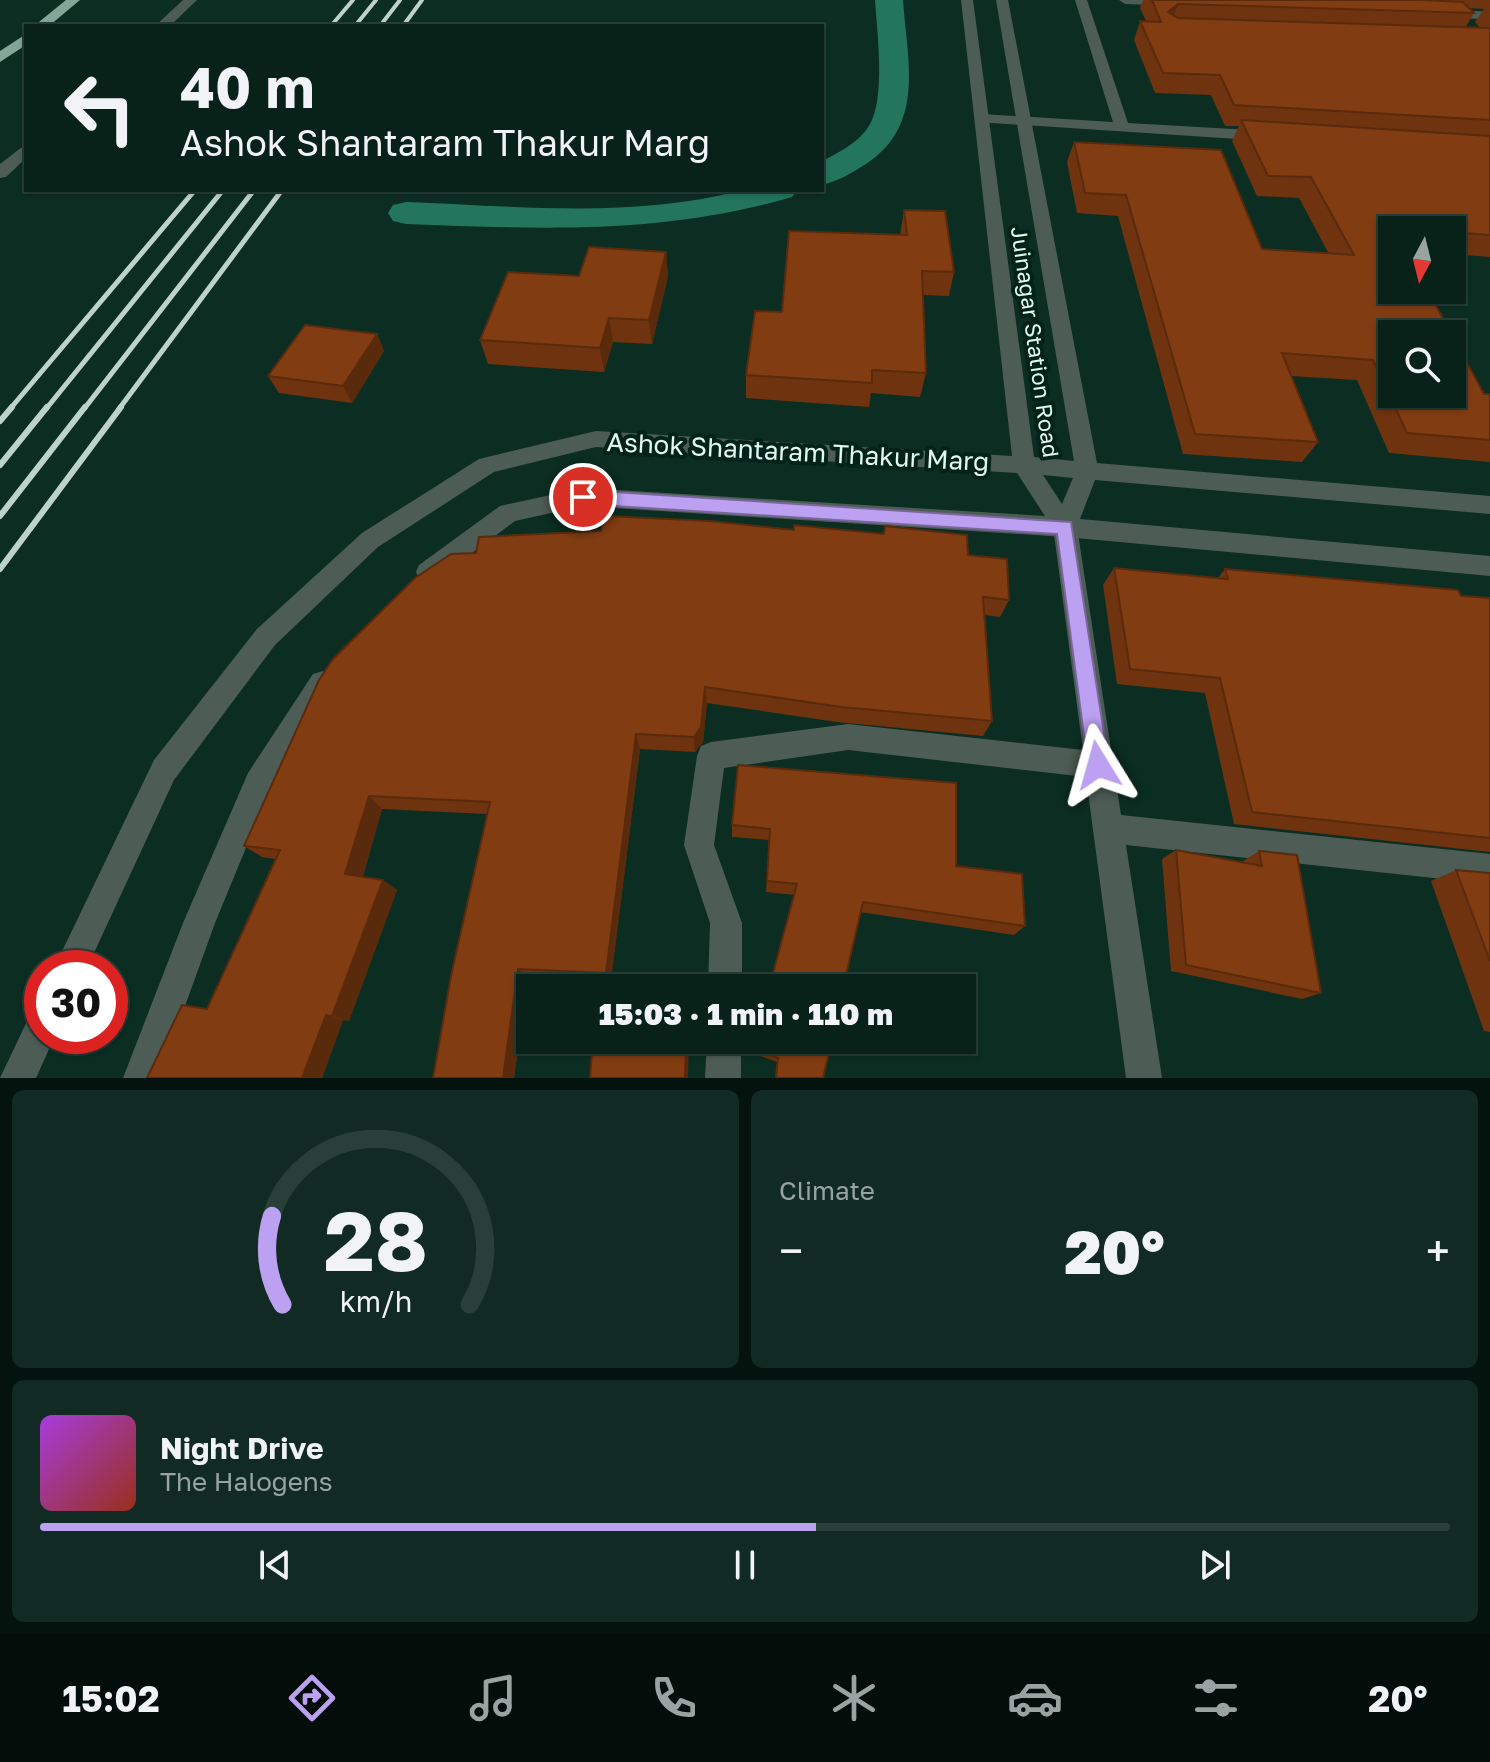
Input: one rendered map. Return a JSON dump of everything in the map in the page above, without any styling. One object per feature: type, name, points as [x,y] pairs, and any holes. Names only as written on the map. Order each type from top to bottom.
[{"type":"highway","points":[[44,24],[74,0]]},
{"type":"highway","points":[[0,58],[24,40]]},
{"type":"street","points":[[164,24],[191,0]]},
{"type":"street","name":"Juinagar Station Road","points":[[967,0],[1024,465],[1065,527]]},
{"type":"street","name":"Juinagar Station Road","points":[[1002,0],[1087,470],[1065,527]]},
{"type":"street","points":[[1081,0],[1122,127]]},
{"type":"street","points":[[1125,0],[1188,3]]},
{"type":"street","points":[[1443,6],[1456,14],[1473,32]]},
{"type":"street","points":[[1456,14],[1490,16]]},
{"type":"street","points":[[982,119],[1290,137]]},
{"type":"street","points":[[0,173],[24,151]]},
{"type":"street","name":"Ashok Shantaram Thakur Marg","points":[[79,950],[164,770],[266,637],[370,540],[487,465],[596,439],[1024,465],[1490,505]]},
{"type":"street","points":[[408,593],[429,572],[508,513],[583,497],[1065,527],[1490,566]]},
{"type":"street","points":[[1065,527],[1144,1078]]},
{"type":"street","points":[[141,1078],[199,923],[258,783],[335,665]]},
{"type":"street","points":[[725,974],[726,923],[699,845],[711,756],[848,737],[1098,765]]},
{"type":"street","points":[[1107,828],[1490,869]]},
{"type":"street","points":[[18,1078],[29,1054]]},
{"type":"street","points":[[723,1078],[724,1054]]},
{"type":"building","points":[[1152,0],[1463,2],[1474,13],[1178,4],[1168,12],[1178,18],[1489,28],[1490,120],[1234,105],[1220,75],[1163,73],[1140,21],[1161,22]]},
{"type":"building","points":[[1241,120],[1490,136],[1490,235],[1466,233],[1466,216],[1378,216],[1378,304],[1435,304],[1444,320],[1378,320],[1378,371],[1373,360],[1282,353],[1318,442],[1195,434],[1126,195],[1085,193],[1074,142],[1221,150],[1262,249],[1354,255],[1311,177],[1268,176]]},
{"type":"building","points":[[904,210],[945,211],[954,272],[922,271],[926,373],[872,370],[872,383],[746,375],[755,311],[782,312],[789,231],[907,235]]},
{"type":"building","points":[[589,247],[666,252],[649,320],[609,318],[600,348],[480,340],[508,272],[579,276]]},
{"type":"building","points":[[305,325],[377,334],[343,386],[268,376]]},
{"type":"building","points":[[1466,361],[1484,394],[1490,396],[1490,440],[1407,433],[1395,408],[1466,408]]},
{"type":"building","points":[[605,516],[710,521],[794,530],[794,525],[884,534],[885,526],[967,535],[968,555],[1007,559],[1009,600],[983,597],[992,721],[841,707],[705,687],[701,727],[694,737],[636,734],[606,973],[518,969],[503,1078],[433,1078],[451,976],[490,802],[369,796],[345,874],[383,880],[332,1016],[326,1015],[302,1078],[147,1078],[182,1005],[207,1009],[280,850],[244,846],[319,680],[333,659],[415,578],[451,554],[476,553],[479,537],[601,531]]},
{"type":"building","points":[[1114,568],[1228,579],[1225,569],[1458,590],[1461,596],[1490,598],[1490,838],[1252,812],[1220,678],[1130,669]]},
{"type":"building","points":[[738,765],[956,783],[956,866],[1022,874],[1025,926],[863,902],[846,974],[773,974],[797,884],[767,881],[770,829],[732,825]]},
{"type":"building","points":[[1176,850],[1262,866],[1259,851],[1297,855],[1321,993],[1186,965]]},
{"type":"building","points":[[1456,870],[1490,873],[1490,961]]},
{"type":"building","points":[[592,1054],[686,1054],[685,1078],[590,1078]]},
{"type":"building","points":[[767,1054],[829,1054],[823,1078],[776,1078],[778,1058]]},
{"type":"waterway","points":[[824,174],[869,146],[889,120],[893,80],[889,0]]},
{"type":"waterway","points":[[406,213],[546,218],[643,215],[737,202],[773,192]]},
{"type":"railway","points":[[333,24],[353,0]]},
{"type":"railway","points":[[357,24],[376,0]]},
{"type":"railway","points":[[382,24],[400,0]]},
{"type":"railway","points":[[404,24],[422,0]]},
{"type":"railway","points":[[10,409],[193,192]]},
{"type":"railway","points":[[46,409],[221,192]]},
{"type":"railway","points":[[84,409],[252,192]]},
{"type":"railway","points":[[119,409],[281,192]]},
{"type":"railway","points":[[0,421],[12,407]]},
{"type":"railway","points":[[0,465],[47,407]]},
{"type":"railway","points":[[0,516],[85,407]]},
{"type":"railway","points":[[0,569],[121,407]]},
{"type":"route","points":[[583,497],[1065,527],[1098,765]]}]
